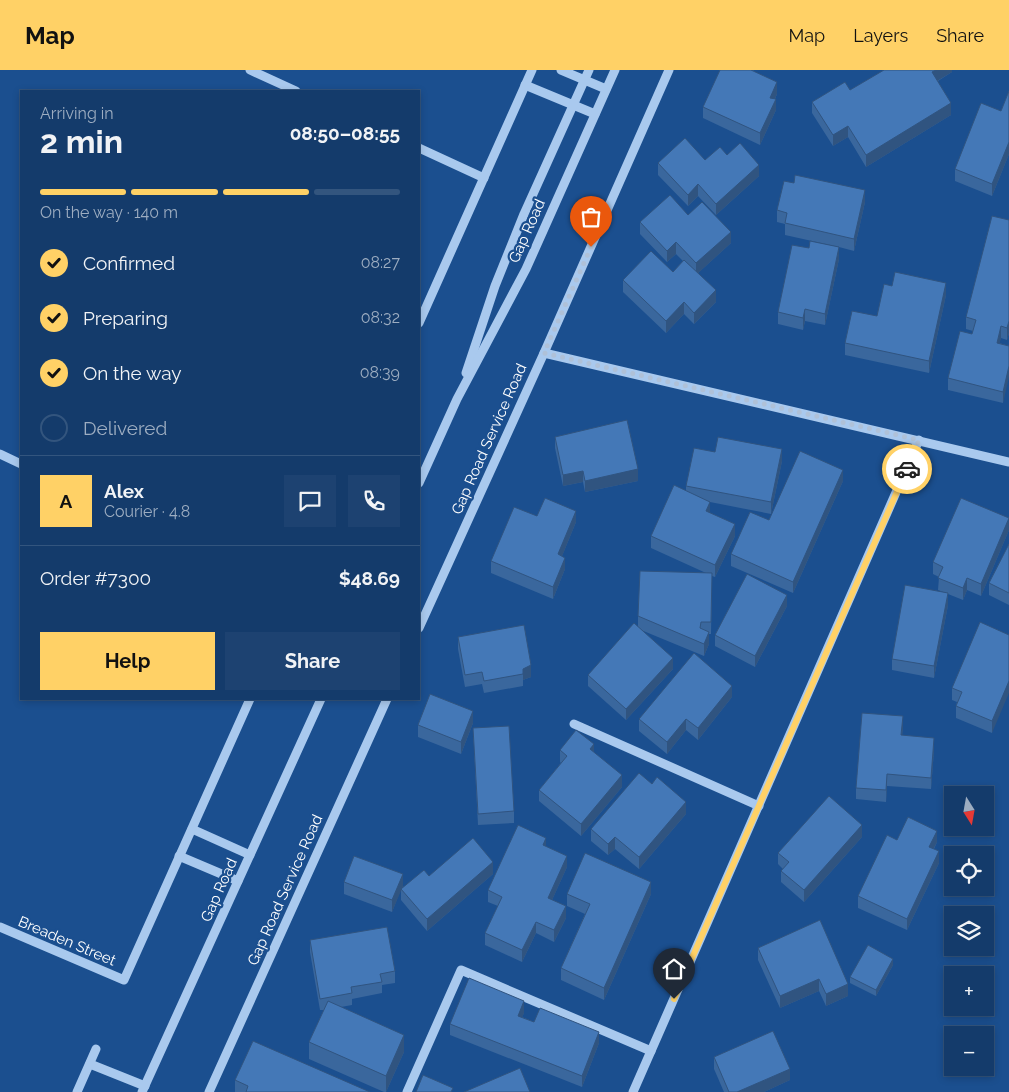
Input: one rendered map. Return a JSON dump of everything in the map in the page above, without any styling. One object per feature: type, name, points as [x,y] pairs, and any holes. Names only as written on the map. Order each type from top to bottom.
[{"type":"street","points":[[250,70],[294,90]]},
{"type":"street","points":[[420,321],[532,70]]},
{"type":"street","points":[[562,70],[606,88]]},
{"type":"street","name":"Gap Road","points":[[457,399],[495,286],[524,214],[589,70]]},
{"type":"street","name":"Gap Road","points":[[420,481],[457,399],[526,270],[615,70]]},
{"type":"street","name":"Gap Road Service Road","points":[[420,626],[544,353],[669,70]]},
{"type":"street","points":[[526,85],[595,114]]},
{"type":"street","points":[[420,148],[484,178]]},
{"type":"street","points":[[544,353],[1009,462]]},
{"type":"street","points":[[633,1092],[919,440]]},
{"type":"street","points":[[0,454],[20,464]]},
{"type":"street","points":[[238,880],[179,856],[250,700]]},
{"type":"street","name":"Gap Road","points":[[143,1089],[320,700]]},
{"type":"street","name":"Gap Road Service Road","points":[[209,1092],[387,700]]},
{"type":"street","points":[[574,724],[759,806]]},
{"type":"street","points":[[192,830],[250,855]]},
{"type":"street","name":"Breaden Street","points":[[0,927],[124,980],[179,856]]},
{"type":"street","points":[[407,1092],[461,970],[651,1051]]},
{"type":"street","points":[[77,1092],[96,1049]]},
{"type":"street","points":[[90,1064],[143,1089]]},
{"type":"building","points":[[720,70],[751,70],[777,82],[770,98],[776,99],[760,133],[703,107]]},
{"type":"building","points":[[884,70],[936,70],[932,72],[951,103],[866,155],[848,126],[833,135],[812,102],[845,82],[850,90]]},
{"type":"building","points":[[1009,91],[1009,142],[992,184],[955,169],[981,103],[1001,111]]},
{"type":"building","points":[[685,138],[705,160],[720,147],[727,155],[740,143],[759,165],[716,204],[698,184],[688,195],[658,163]]},
{"type":"building","points":[[795,175],[865,190],[854,239],[785,223],[787,213],[777,210],[784,181],[794,183]]},
{"type":"building","points":[[670,195],[688,215],[702,202],[731,232],[696,263],[676,242],[667,251],[640,222]]},
{"type":"building","points":[[992,216],[1009,220],[1009,321],[1007,328],[1001,326],[997,343],[1009,346],[1009,366],[1003,392],[948,378],[960,331],[972,334],[976,320],[966,317]]},
{"type":"building","points":[[810,241],[839,247],[825,314],[805,309],[803,318],[778,312],[792,245],[809,248]]},
{"type":"building","points":[[651,251],[673,272],[684,260],[716,290],[694,313],[684,302],[666,321],[623,280]]},
{"type":"building","points":[[895,272],[946,283],[929,361],[845,343],[852,311],[877,316],[884,284],[892,286]]},
{"type":"building","points":[[627,420],[638,469],[585,481],[583,471],[563,475],[555,437]]},
{"type":"building","points":[[718,437],[782,449],[771,502],[686,486],[694,448],[715,452]]},
{"type":"building","points":[[800,451],[843,470],[793,582],[731,554],[750,512],[769,520]]},
{"type":"building","points":[[674,485],[710,502],[706,511],[735,524],[715,565],[651,536]]},
{"type":"building","points":[[545,498],[576,511],[558,554],[565,558],[553,587],[491,561],[514,507],[537,516]]},
{"type":"building","points":[[961,498],[1009,518],[981,584],[967,578],[963,588],[938,578],[943,567],[933,562]]},
{"type":"building","points":[[1009,544],[1009,593],[989,583]]},
{"type":"building","points":[[640,571],[712,573],[711,622],[701,622],[700,628],[709,632],[704,644],[638,616]]},
{"type":"building","points":[[747,574],[787,595],[755,656],[715,635]]},
{"type":"building","points":[[905,585],[948,593],[934,666],[892,659]]},
{"type":"building","points":[[980,622],[1009,635],[1009,681],[992,721],[956,706],[962,692],[952,688]]},
{"type":"building","points":[[634,623],[673,658],[626,709],[588,675]]},
{"type":"building","points":[[524,625],[531,665],[523,669],[523,674],[484,681],[482,672],[465,675],[458,637]]},
{"type":"building","points":[[694,653],[732,686],[698,728],[686,719],[667,742],[639,719]]},
{"type":"building","points":[[430,694],[473,711],[461,742],[418,725]]},
{"type":"building","points":[[862,713],[903,716],[901,735],[934,738],[931,778],[887,774],[886,790],[856,788]]},
{"type":"building","points":[[509,726],[514,811],[478,814],[473,728]]},
{"type":"building","points":[[576,730],[594,744],[590,749],[622,775],[581,824],[539,790],[567,756],[560,750]]},
{"type":"building","points":[[639,773],[652,784],[657,777],[686,802],[639,857],[615,837],[608,844],[591,829]]},
{"type":"building","points":[[829,796],[862,825],[804,890],[781,871],[789,862],[778,853]]},
{"type":"building","points":[[908,817],[937,831],[929,847],[939,851],[907,919],[858,896],[887,835],[897,840]]},
{"type":"building","points":[[518,825],[546,838],[543,845],[567,856],[548,898],[566,906],[554,930],[536,922],[522,950],[485,933],[502,897],[488,890]]},
{"type":"building","points":[[473,838],[493,862],[427,919],[401,889],[424,870],[429,876]]},
{"type":"building","points":[[585,853],[651,882],[604,988],[561,968],[590,904],[567,894]]},
{"type":"building","points":[[354,856],[403,874],[392,900],[344,882]]},
{"type":"building","points":[[820,920],[848,984],[826,994],[819,979],[780,996],[758,948]]},
{"type":"building","points":[[387,927],[395,971],[380,974],[382,982],[351,987],[352,993],[320,999],[310,940]]},
{"type":"building","points":[[868,945],[893,959],[876,990],[850,977]]},
{"type":"building","points":[[469,978],[524,1001],[518,1016],[534,1022],[540,1008],[599,1032],[582,1076],[450,1024]]},
{"type":"building","points":[[328,1001],[404,1035],[386,1076],[309,1042]]},
{"type":"building","points":[[773,1031],[790,1069],[737,1092],[729,1092],[714,1057]]},
{"type":"building","points":[[253,1041],[370,1092],[246,1092],[248,1086],[235,1080]]},
{"type":"building","points":[[520,1068],[530,1092],[464,1092]]},
{"type":"building","points":[[423,1075],[453,1088],[451,1092],[416,1092]]},
{"type":"way so far","points":[[591,247],[544,353],[919,440],[907,469]]},
{"type":"route","points":[[674,999],[907,469]]}]
